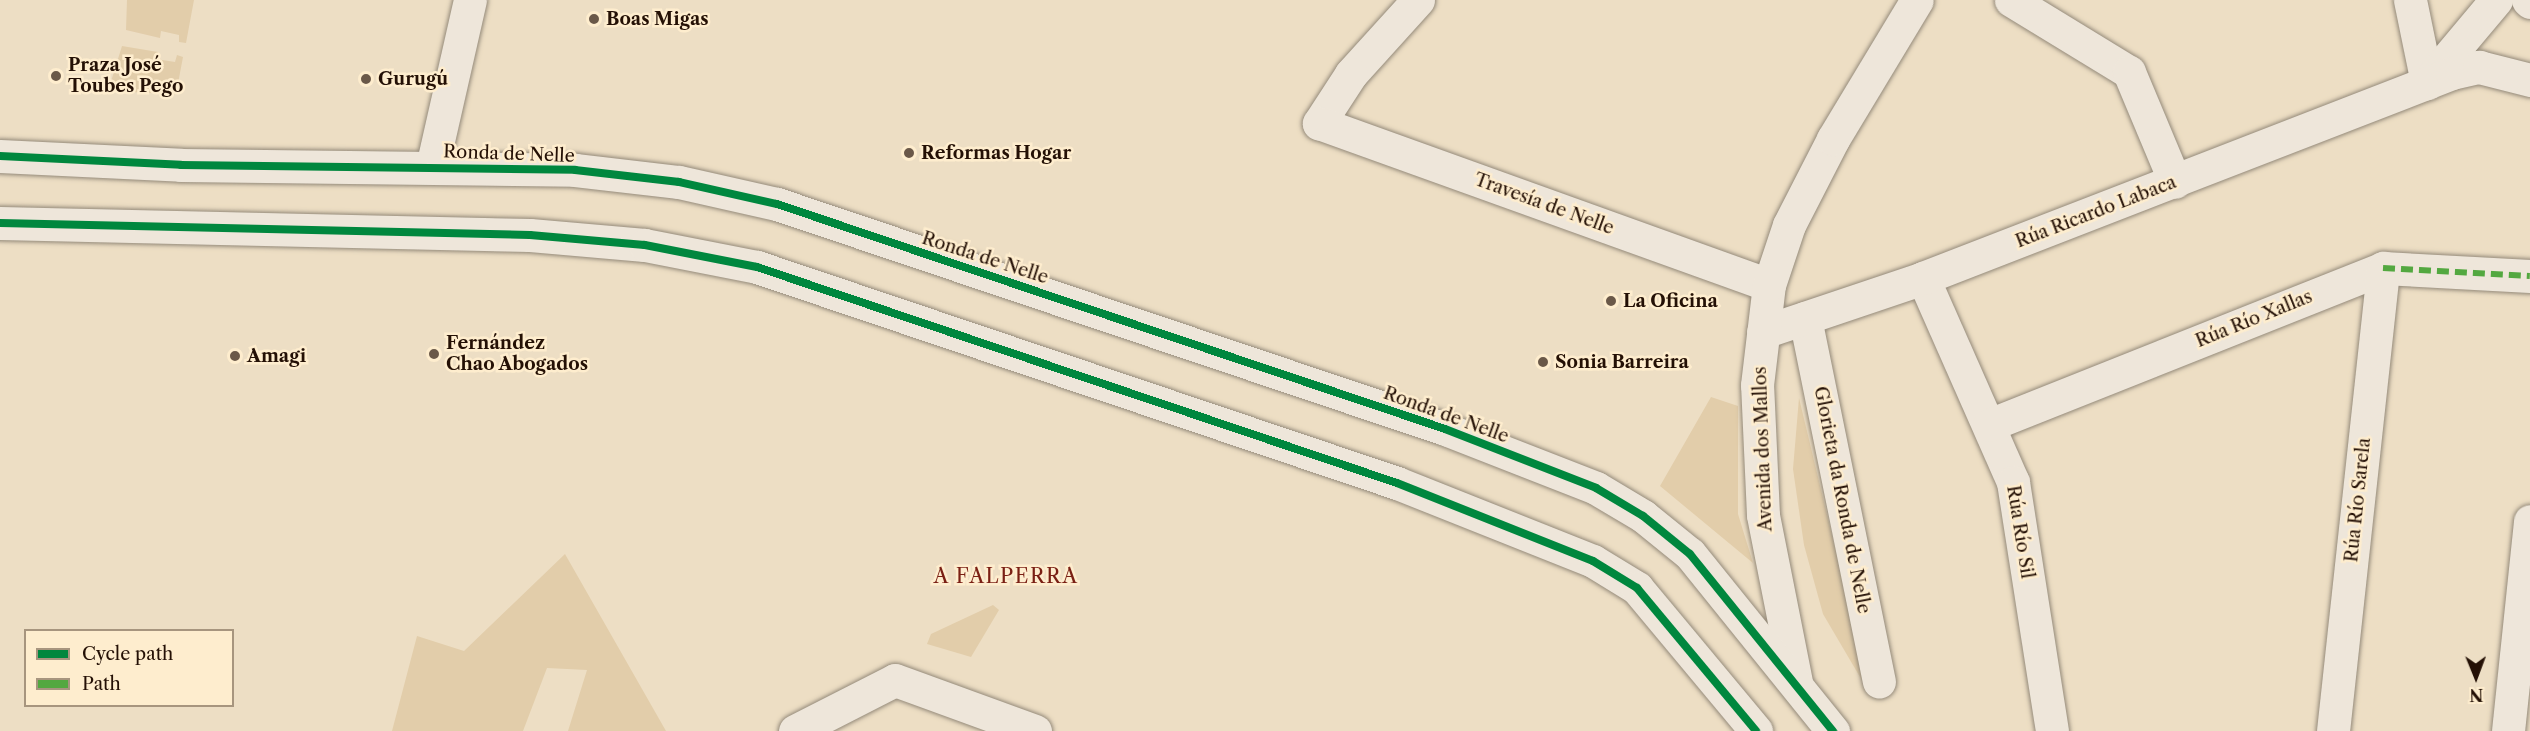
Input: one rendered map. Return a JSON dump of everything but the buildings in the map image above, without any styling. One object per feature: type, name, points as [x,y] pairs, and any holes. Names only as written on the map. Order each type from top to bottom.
[{"type":"street","points":[[432,167],[470,0]]},
{"type":"street","name":"Travesía de Nelle","points":[[1418,0],[1351,74],[1319,123],[1769,285]]},
{"type":"street","name":"Avenida dos Mallos","points":[[1796,682],[1762,514],[1757,385],[1769,285],[1789,225],[1833,139],[1917,0]]},
{"type":"street","points":[[2011,0],[2129,72],[2175,182]]},
{"type":"street","points":[[2410,0],[2427,83]]},
{"type":"street","name":"Rúa Ricardo Labaca","points":[[2427,83],[2496,0]]},
{"type":"street","name":"Rúa Ricardo Labaca","points":[[1763,332],[1923,278],[2427,83],[2479,67],[2530,80]]},
{"type":"street","name":"Ronda de Nelle","points":[[0,156],[181,165],[575,170],[679,182],[777,204],[1473,439],[1596,488],[1643,516],[1690,554],[1796,682],[1833,731]]},
{"type":"street","points":[[0,223],[530,235],[645,245],[757,267],[1398,483],[1593,561],[1637,588],[1756,731]]},
{"type":"street","name":"Rúa Río Xallas","points":[[1989,425],[2383,268],[2530,276]]},
{"type":"street","name":"Rúa Río Sarela","points":[[2333,731],[2383,268]]},
{"type":"street","name":"Rúa Río Sil","points":[[1923,278],[2013,482],[2052,731]]},
{"type":"street","name":"Glorieta da Ronda de Nelle","points":[[1805,318],[1879,682]]},
{"type":"street","points":[[2508,731],[2530,521]]},
{"type":"street","points":[[795,731],[895,680],[1035,731]]},
{"type":"shaded area","points":[[127,0],[194,0],[186,43],[179,42],[179,35],[161,31],[160,38],[126,30]]},
{"type":"shaded area","points":[[122,46],[158,52],[156,59],[175,62],[177,55],[183,57],[176,94],[108,91]]},
{"type":"shaded area","points":[[1711,397],[1738,406],[1738,514],[1753,563],[1660,486]]},
{"type":"shaded area","points":[[1799,398],[1870,694],[1823,614],[1804,545],[1793,469]]},
{"type":"shaded area","points":[[565,554],[666,731],[568,731],[587,670],[547,668],[523,731],[392,731],[417,636],[464,651]]},
{"type":"shaded area","points":[[993,605],[999,610],[971,657],[927,644],[931,634]]},
{"type":"marked path","points":[[2383,268],[2530,276]]},
{"type":"cycle path","points":[[0,156],[181,165],[575,170],[679,182],[777,204],[1445,429],[1596,488],[1643,516],[1690,554],[1833,731]]},
{"type":"cycle path","points":[[0,223],[530,235],[645,245],[757,267],[1397,483],[1593,561],[1637,588],[1756,731]]},
{"type":"place","name":"Boas Migas","points":[[594,19]]},
{"type":"place","name":"Praza José Toubes Pego","points":[[56,76]]},
{"type":"place","name":"Gurugú","points":[[366,79]]},
{"type":"place","name":"Reformas Hogar","points":[[909,153]]},
{"type":"place","name":"La Oficina","points":[[1611,301]]},
{"type":"place","name":"Fernández Chao Abogados","points":[[434,354]]},
{"type":"place","name":"Amagi","points":[[235,356]]},
{"type":"place","name":"Sonia Barreira","points":[[1543,362]]},
{"type":"district","name":"A FALPERRA","points":[[1006,576]]}]
